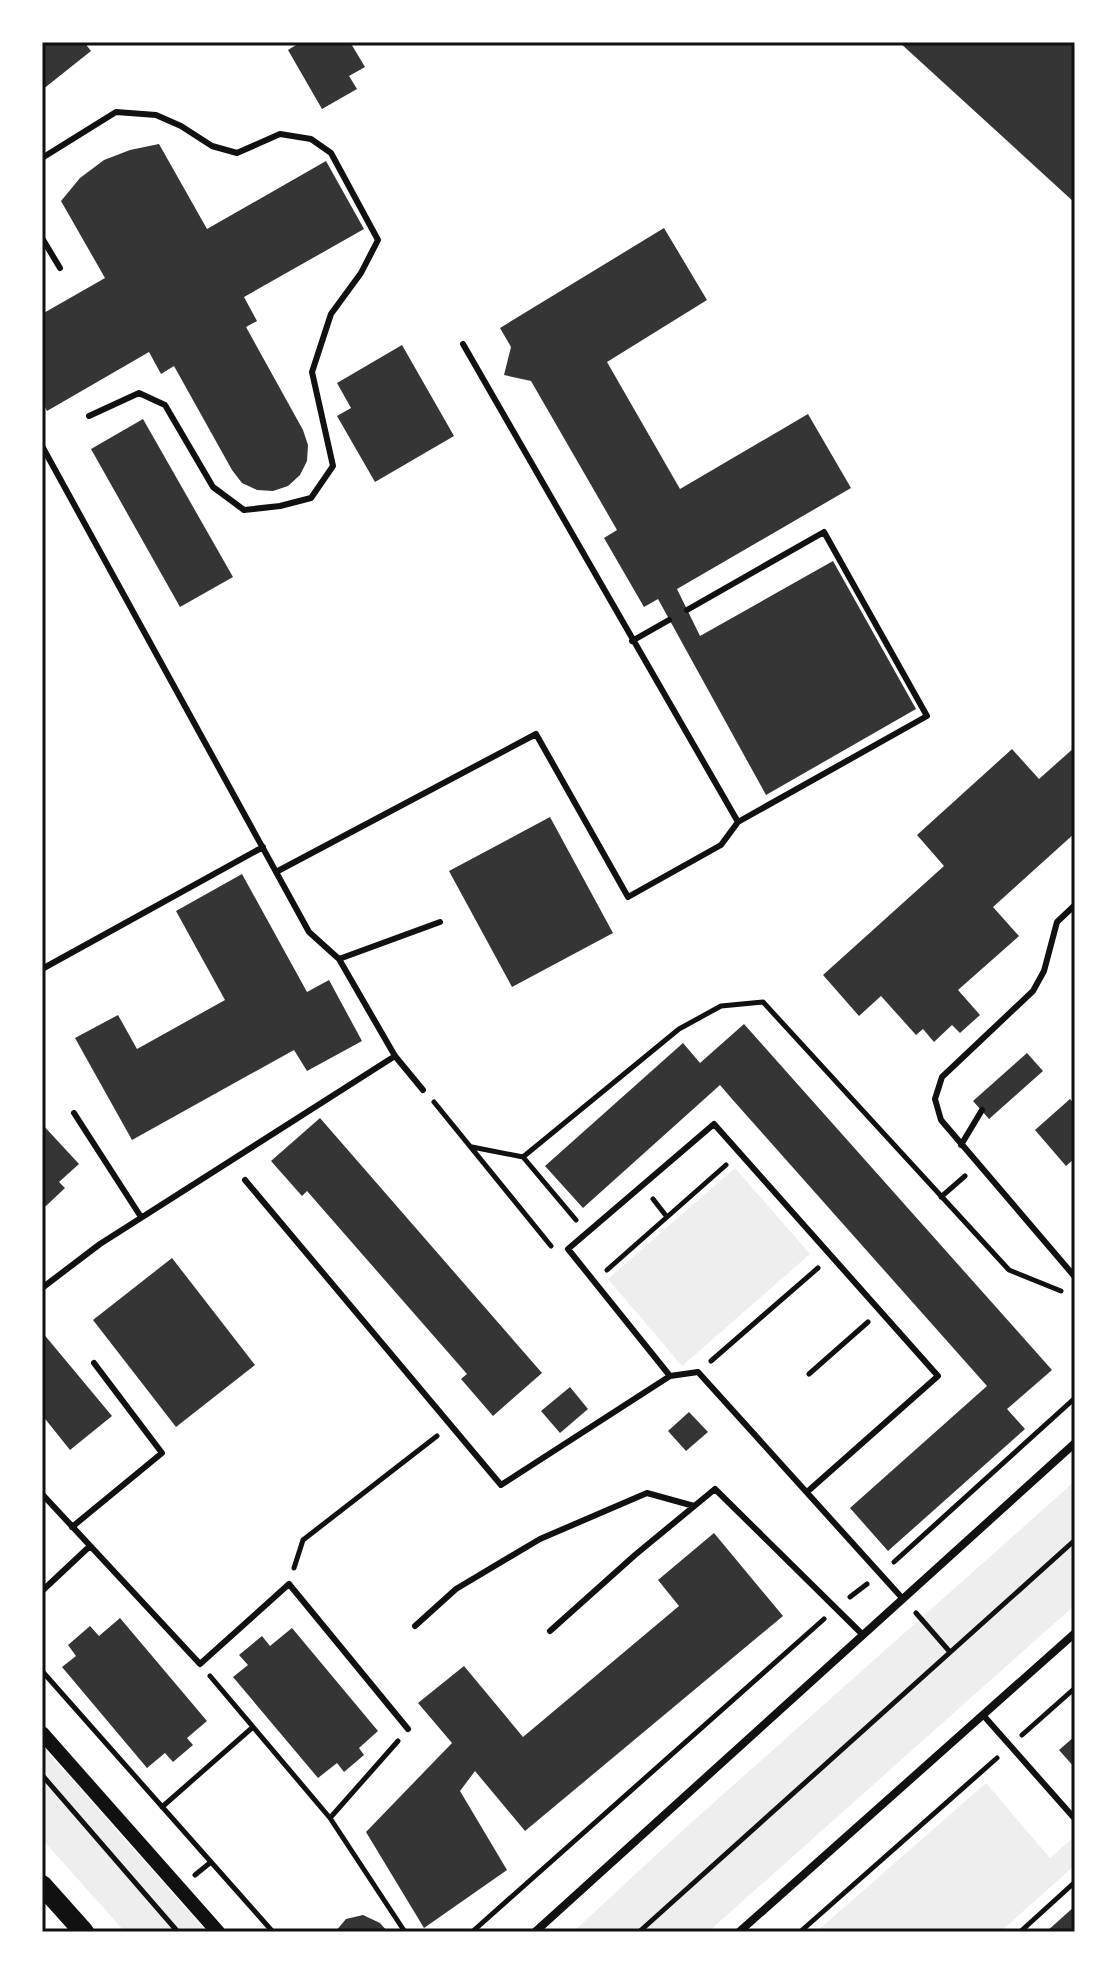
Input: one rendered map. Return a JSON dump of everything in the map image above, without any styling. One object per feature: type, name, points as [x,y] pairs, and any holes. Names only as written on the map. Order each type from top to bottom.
[{"type":"main road","points":[[42,1885],[84,1932]]},
{"type":"street","points":[[535,1932],[1075,1443]]},
{"type":"street","points":[[739,1932],[1075,1633]]},
{"type":"street","points":[[42,1733],[218,1932]]},
{"type":"lane","points":[[42,158],[116,112],[156,115],[181,126],[212,146],[237,153],[280,134],[311,139],[331,153],[378,240],[361,273],[331,314],[312,372],[333,466],[311,498],[280,506],[244,510],[213,487],[165,405],[139,393],[89,416]]},
{"type":"lane","points":[[42,238],[60,268]]},
{"type":"lane","points":[[463,344],[738,822]]},
{"type":"lane","points":[[42,446],[309,932],[339,959],[395,1056],[423,1090]]},
{"type":"lane","points":[[276,872],[536,734],[628,897],[721,845],[738,822],[927,716],[824,532],[687,610]]},
{"type":"lane","points":[[632,641],[669,620]]},
{"type":"lane","points":[[42,969],[263,847]]},
{"type":"lane","points":[[1075,905],[1057,922],[1044,971],[1033,991],[942,1077],[935,1099],[941,1120],[1075,1277]]},
{"type":"lane","points":[[339,959],[440,922]]},
{"type":"lane","points":[[42,1288],[141,1217],[395,1056]]},
{"type":"lane","points":[[961,1145],[982,1110]]},
{"type":"lane","points":[[74,1113],[141,1217]]},
{"type":"lane","points":[[670,1376],[568,1249],[714,1124],[938,1376],[807,1492]]},
{"type":"lane","points":[[245,1180],[501,1485],[670,1376],[698,1372],[903,1599]]},
{"type":"lane","points":[[42,1275],[49,1283]]},
{"type":"lane","points":[[72,1527],[162,1453],[94,1363]]},
{"type":"lane","points":[[550,1631],[715,1489],[863,1635]]},
{"type":"lane","points":[[415,1626],[456,1589],[540,1539],[647,1493],[694,1506]]},
{"type":"lane","points":[[42,1494],[200,1664],[289,1584],[408,1729]]},
{"type":"lane","points":[[42,1591],[90,1546]]},
{"type":"lane","points":[[983,1715],[1075,1819]]},
{"type":"path","points":[[523,1157],[679,1029],[721,1006],[763,1002],[1009,1270],[1062,1291]]},
{"type":"path","points":[[423,1090],[549,1246],[568,1249]]},
{"type":"path","points":[[472,1147],[523,1157],[587,1232]]},
{"type":"path","points":[[594,1281],[740,1153]]},
{"type":"path","points":[[941,1197],[978,1165]]},
{"type":"path","points":[[698,1372],[831,1256]]},
{"type":"path","points":[[809,1374],[880,1311]]},
{"type":"path","points":[[472,1932],[1075,1398]]},
{"type":"path","points":[[289,1584],[303,1540],[430,1441]]},
{"type":"path","points":[[639,1932],[1075,1540]]},
{"type":"path","points":[[903,1599],[950,1652]]},
{"type":"path","points":[[200,1664],[330,1818],[405,1932]]},
{"type":"path","points":[[42,1671],[273,1932]]},
{"type":"path","points":[[800,1932],[1075,1688]]},
{"type":"path","points":[[162,1807],[253,1727]]},
{"type":"path","points":[[330,1818],[408,1729]]},
{"type":"path","points":[[42,1775],[178,1932]]},
{"type":"path","points":[[179,1889],[211,1862]]},
{"type":"path","points":[[1020,1932],[1075,1882]]},
{"type":"shaded area","points":[[735,1168],[810,1254],[682,1366],[608,1279]]},
{"type":"shaded area","points":[[1075,1481],[1075,1605],[708,1932],[573,1932],[683,1830]]},
{"type":"shaded area","points":[[42,1746],[207,1932],[125,1932],[42,1839]]},
{"type":"shaded area","points":[[986,1783],[1050,1858],[1075,1836],[1075,1865],[1000,1932],[816,1932]]},
{"type":"building","points":[[42,42],[84,42],[91,51],[42,90]]},
{"type":"building","points":[[301,42],[350,42],[365,67],[349,76],[357,89],[322,109],[288,50]]},
{"type":"building","points":[[899,42],[1075,44],[1075,203]]},
{"type":"building","points":[[159,144],[207,229],[326,161],[364,229],[244,297],[257,321],[246,327],[303,430],[308,445],[307,461],[300,475],[288,486],[273,491],[257,490],[242,483],[174,366],[161,374],[149,352],[47,411],[42,401],[42,314],[105,278],[61,201],[80,178],[104,160]]},
{"type":"building","points":[[664,228],[707,300],[607,362],[680,489],[808,414],[851,488],[677,589],[700,636],[833,561],[916,709],[766,795],[658,599],[644,607],[604,538],[617,530],[531,381],[504,375],[511,347],[500,328]]},
{"type":"building","points":[[402,345],[454,436],[375,482],[337,416],[351,408],[337,383]]},
{"type":"building","points":[[143,419],[233,577],[180,607],[91,449]]},
{"type":"building","points":[[1075,747],[1075,833],[993,907],[1019,936],[958,990],[980,1015],[960,1033],[952,1025],[934,1042],[923,1029],[916,1035],[881,996],[859,1016],[823,975],[944,866],[917,835],[1012,749],[1039,779]]},
{"type":"building","points":[[550,817],[613,933],[512,987],[449,871]]},
{"type":"building","points":[[242,874],[307,992],[329,980],[362,1041],[307,1071],[294,1050],[132,1140],[75,1038],[118,1015],[137,1049],[225,1000],[176,911]]},
{"type":"building","points":[[744,1024],[1052,1370],[1007,1409],[1025,1429],[888,1551],[850,1508],[987,1386],[720,1085],[583,1208],[545,1166],[683,1043],[700,1063]]},
{"type":"building","points":[[1027,1053],[1043,1071],[989,1119],[973,1101]]},
{"type":"building","points":[[1070,1099],[1075,1105],[1075,1158],[1066,1166],[1035,1130]]},
{"type":"building","points":[[320,1118],[542,1373],[493,1416],[461,1379],[467,1374],[307,1191],[302,1196],[271,1161]]},
{"type":"building","points":[[42,1124],[79,1164],[59,1182],[65,1188],[46,1206],[42,1202]]},
{"type":"building","points":[[172,1258],[255,1365],[176,1427],[93,1320]]},
{"type":"building","points":[[42,1332],[112,1416],[70,1450],[42,1415]]},
{"type":"building","points":[[570,1387],[588,1409],[560,1433],[541,1411]]},
{"type":"building","points":[[689,1412],[708,1432],[686,1451],[668,1431]]},
{"type":"building","points":[[714,1533],[783,1616],[525,1831],[475,1771],[460,1791],[507,1870],[424,1928],[366,1832],[452,1743],[418,1703],[464,1666],[523,1737],[679,1606],[658,1580]]},
{"type":"building","points":[[120,1618],[207,1721],[187,1738],[193,1745],[173,1762],[165,1753],[147,1768],[62,1667],[76,1656],[68,1645],[90,1626],[99,1636]]},
{"type":"building","points":[[292,1628],[378,1731],[359,1748],[364,1755],[344,1772],[337,1763],[318,1778],[233,1677],[248,1665],[239,1655],[262,1636],[270,1646]]},
{"type":"building","points":[[1075,1736],[1075,1768],[1059,1750]]},
{"type":"building","points":[[1075,1906],[1075,1932],[1046,1932]]},
{"type":"building","points":[[363,1915],[380,1923],[388,1932],[335,1932],[346,1919]]}]
